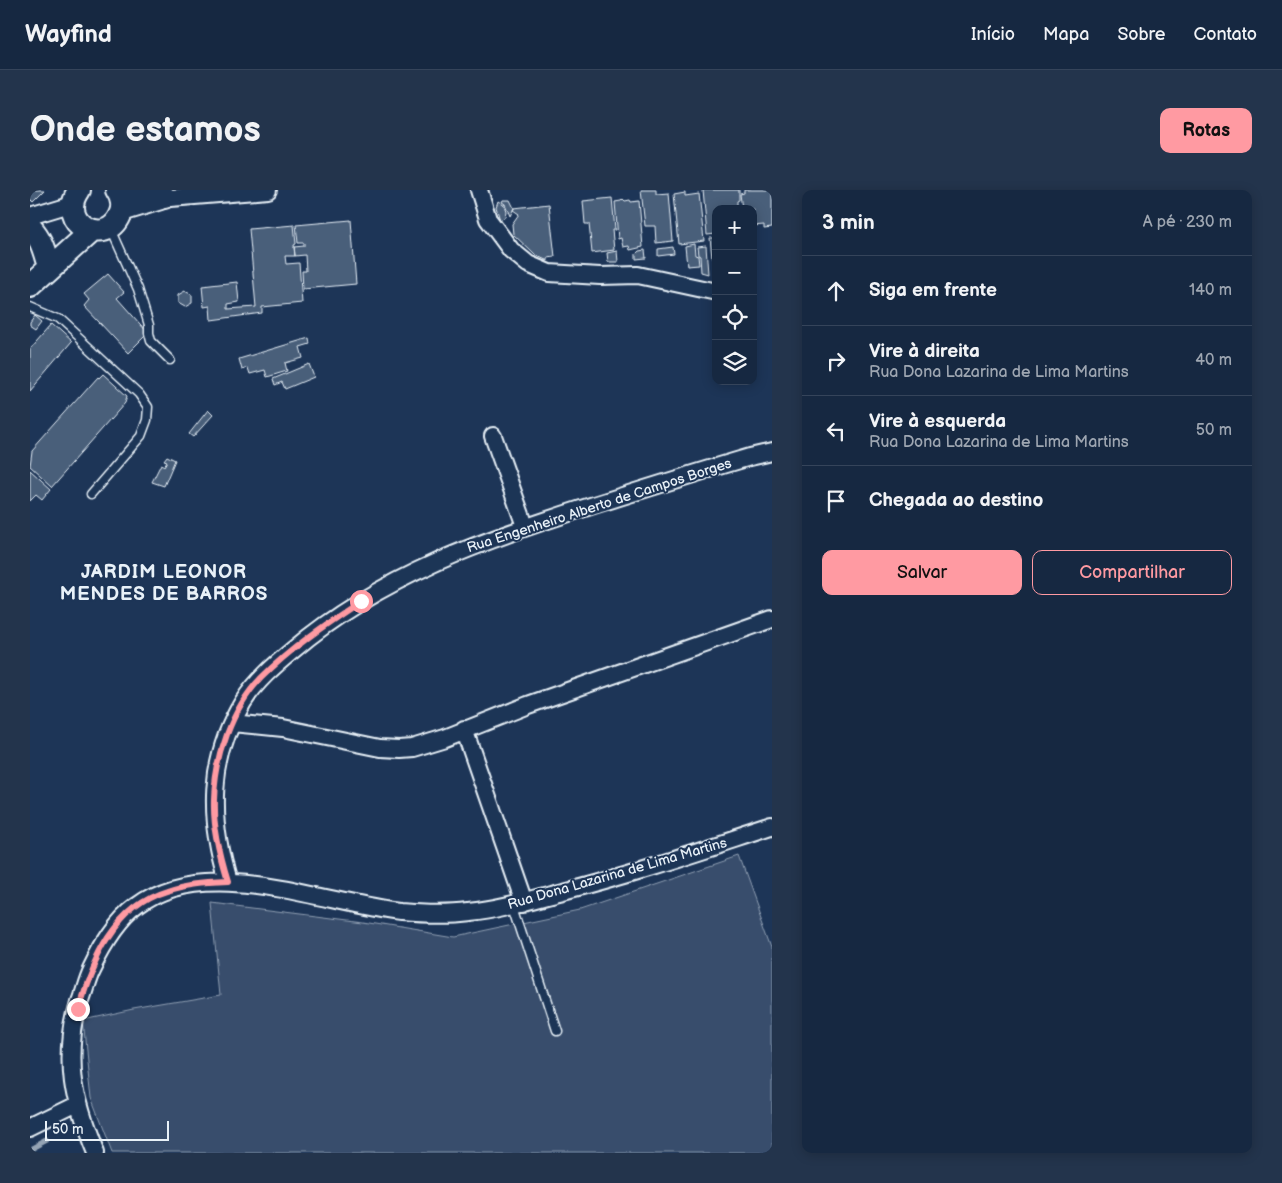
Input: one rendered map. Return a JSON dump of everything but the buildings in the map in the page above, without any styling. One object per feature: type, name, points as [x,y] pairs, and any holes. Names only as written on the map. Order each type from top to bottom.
[{"type":"street","points":[[30,216],[164,195],[268,190]]},
{"type":"street","points":[[479,190],[488,219],[511,250],[528,264],[549,273],[600,276],[638,275],[712,291]]},
{"type":"street","points":[[30,223],[91,207]]},
{"type":"street","points":[[30,286],[47,261],[91,207]]},
{"type":"street","points":[[30,286],[91,207]]},
{"type":"street","points":[[30,227],[43,245],[47,261]]},
{"type":"street","points":[[493,436],[525,526]]},
{"type":"street","name":"Rua Engenheiro Alberto de Campos Borges","points":[[228,882],[217,836],[214,800],[220,759],[232,723],[244,700],[260,678],[315,631],[361,601],[408,574],[462,550],[525,526],[750,457],[772,452]]},
{"type":"street","points":[[232,723],[283,728],[380,748],[399,749],[429,743],[528,705],[772,619]]},
{"type":"street","points":[[464,729],[519,904]]},
{"type":"street","name":"Rua Dona Lazarina de Lima Martins","points":[[92,1152],[77,1105],[72,1074],[71,1043],[76,1018],[88,976],[100,950],[123,918],[136,906],[151,897],[182,886],[228,882],[268,887],[398,912],[432,914],[468,913],[519,904],[772,827]]},
{"type":"street","points":[[30,1128],[77,1105]]},
{"type":"lane","points":[[91,207],[138,289],[149,325],[151,341],[170,360]]},
{"type":"lane","points":[[30,307],[58,320],[140,394],[148,406],[147,420],[141,436],[91,494]]},
{"type":"lane","points":[[519,904],[555,1031]]},
{"type":"shaded area","points":[[739,856],[772,947],[772,1153],[112,1153],[91,1098],[83,1021],[221,995],[212,903],[363,922],[453,937],[580,910]]},
{"type":"waterway","points":[[30,1150],[47,1141]]},
{"type":"district","name":"JARDIM LEONOR MENDES DE BARROS","points":[[164,582]]},
{"type":"route","points":[[78,1009],[88,976],[100,950],[123,918],[136,906],[151,897],[182,886],[228,882],[218,843],[214,800],[216,776],[232,723],[244,700],[260,678],[315,631],[361,601]]}]
